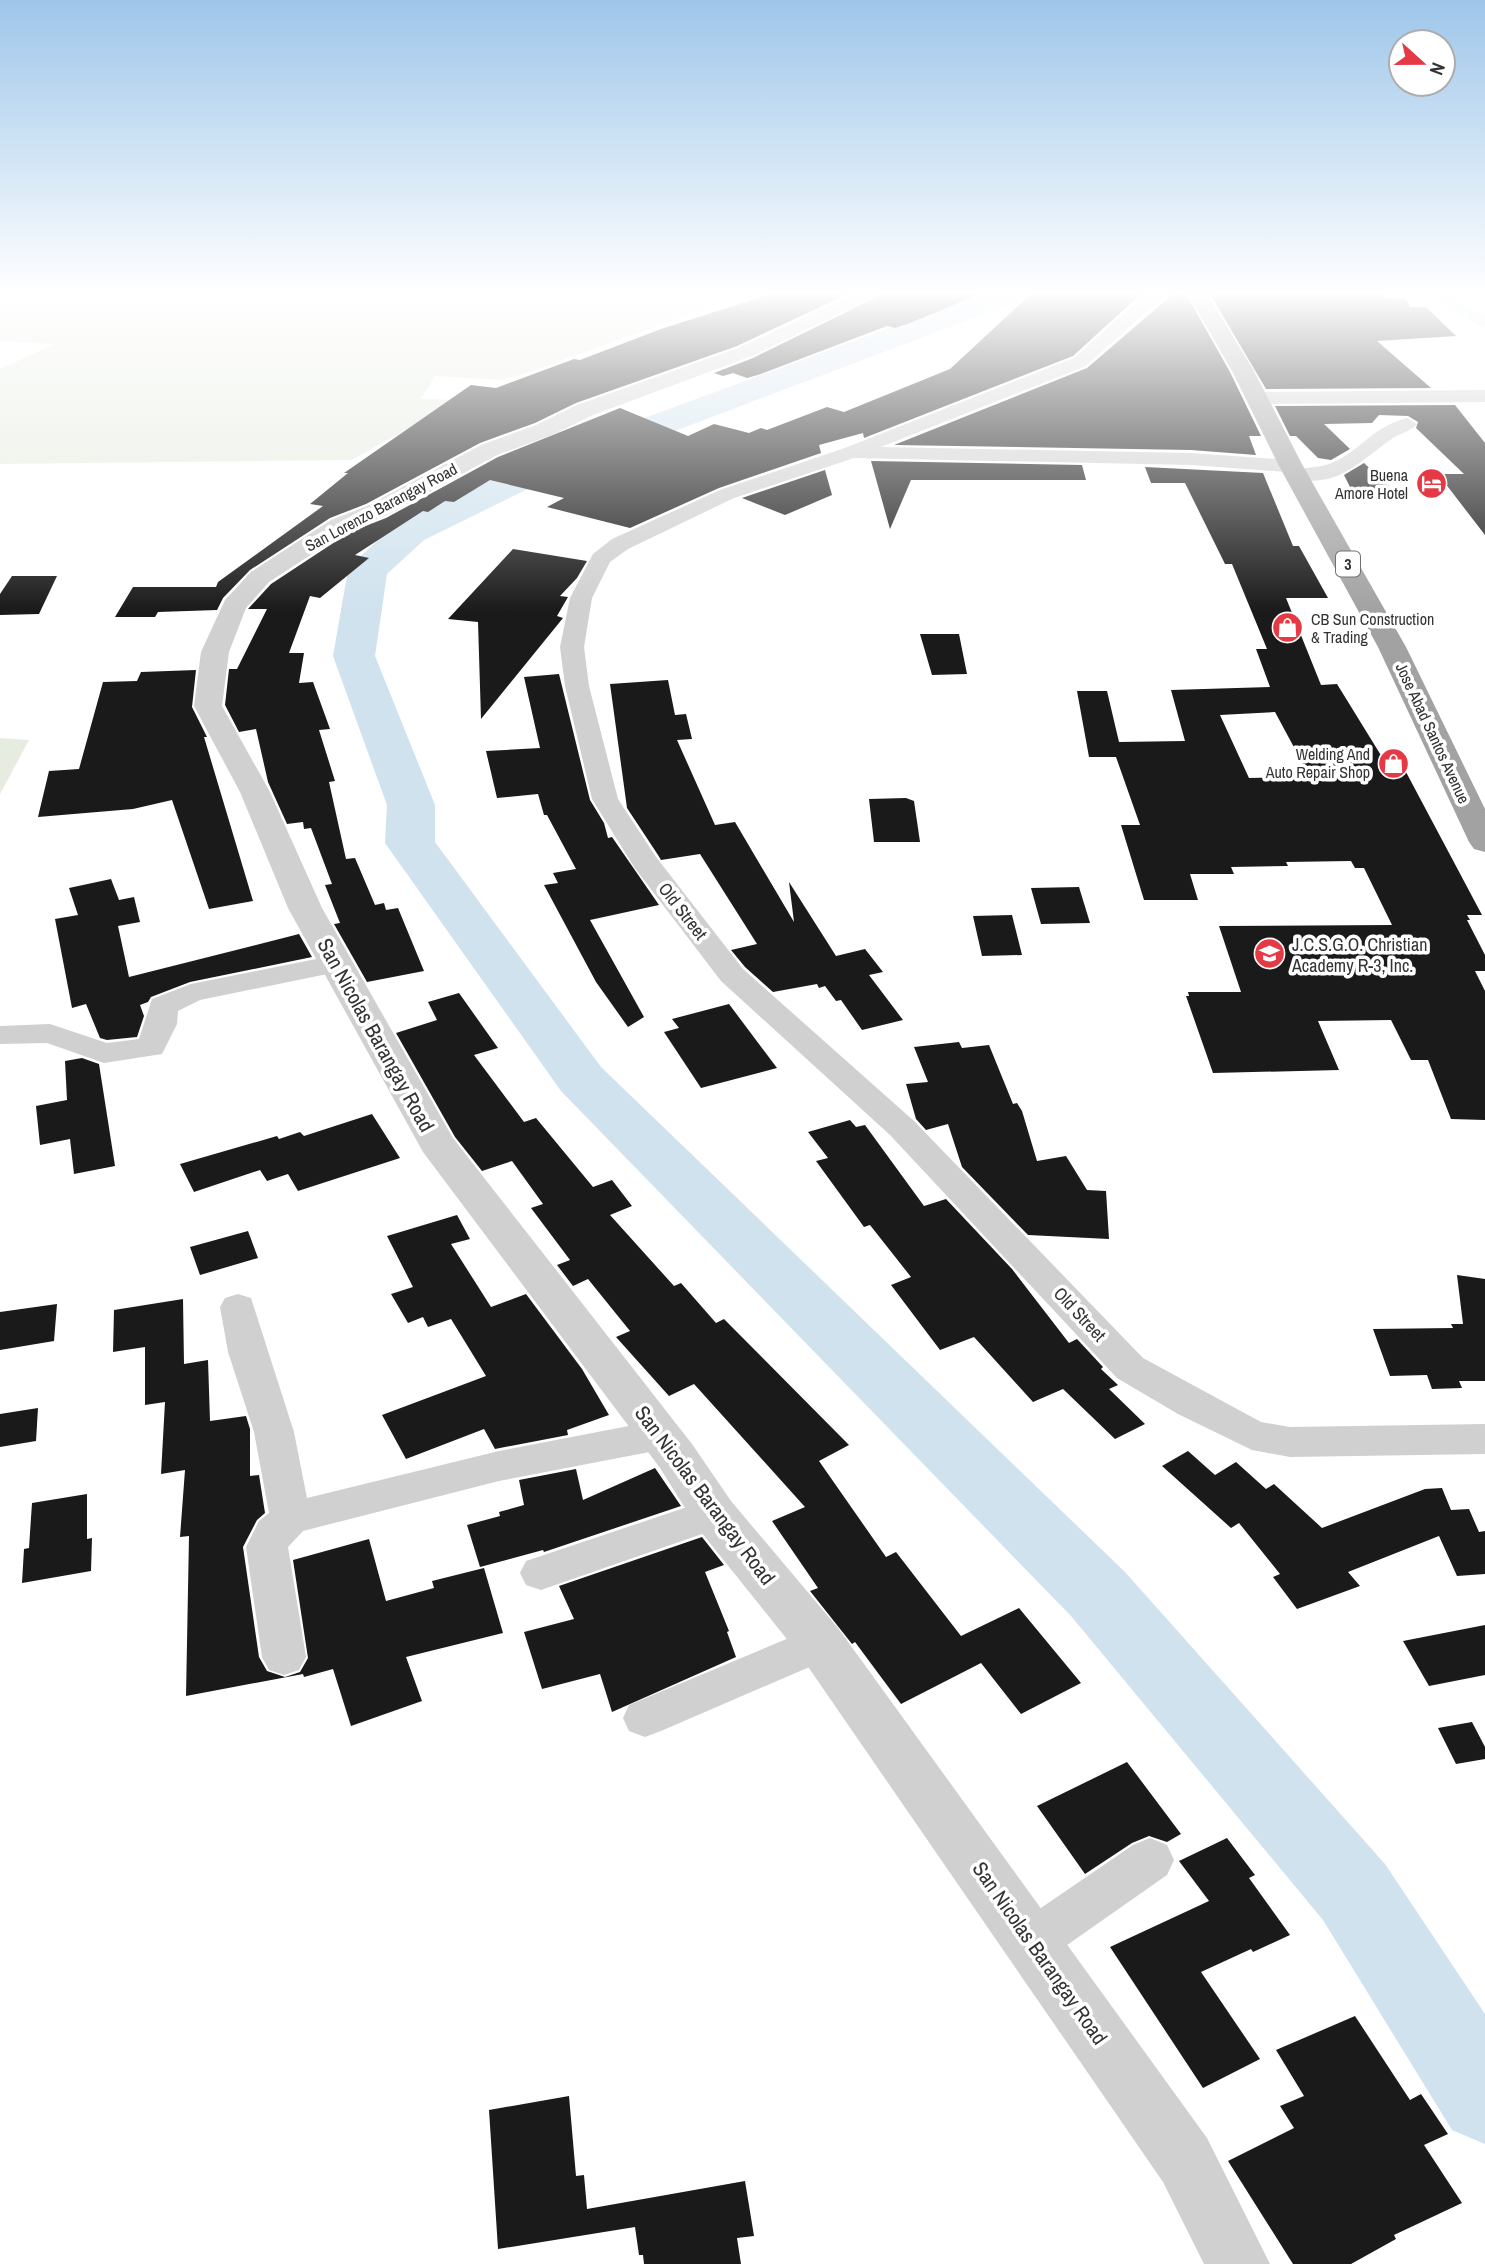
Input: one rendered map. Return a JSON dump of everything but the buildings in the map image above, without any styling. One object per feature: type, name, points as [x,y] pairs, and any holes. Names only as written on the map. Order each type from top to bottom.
[{"type":"highway","name":"Jose Abad Santos Avenue","points":[[1258,400],[1293,470],[1392,647],[1485,842]]},
{"type":"street","name":"San Lorenzo Barangay Road","points":[[208,706],[215,652],[234,606],[260,577],[340,525],[376,511],[489,450],[614,400]]},
{"type":"street","name":"Old Street","points":[[984,400],[849,453],[727,494],[647,530],[620,544],[601,559],[589,578],[573,632],[577,686],[605,799],[621,828],[732,975],[911,1137],[1130,1368],[1252,1435],[1290,1442],[1485,1439]]},
{"type":"street","points":[[849,453],[1191,459],[1332,472],[1346,466],[1387,431],[1408,424]]},
{"type":"street","name":"San Nicolas Barangay Road","points":[[208,706],[255,792],[305,908],[438,1143],[660,1435],[715,1514],[820,1643],[1033,1941],[1185,2161],[1238,2264]]},
{"type":"street","points":[[0,1035],[50,1033],[104,1053],[151,1046],[162,1024],[163,1006],[173,1000],[191,993],[336,964]]},
{"type":"street","points":[[238,1307],[247,1352],[274,1432],[290,1518]]},
{"type":"street","points":[[284,1657],[267,1547],[274,1532],[290,1518],[499,1466],[660,1435]]},
{"type":"street","points":[[541,1573],[715,1514]]},
{"type":"street","points":[[645,1717],[820,1643]]},
{"type":"street","points":[[1033,1941],[1150,1860]]},
{"type":"shaded area","points":[[0,400],[458,400],[352,460],[0,464]]},
{"type":"shaded area","points":[[0,738],[29,740],[0,794]]},
{"type":"waterway","points":[[726,400],[535,471],[410,532],[368,570],[354,656],[411,805],[410,843],[581,1079],[1098,1594],[1354,1892],[1485,2097]]},
{"type":"place","name":"Buena Amore Hotel","points":[[1431,484]]},
{"type":"place","name":"CB Sun Construction & Trading","points":[[1288,628]]},
{"type":"place","name":"Welding And Auto Repair Shop","points":[[1393,763]]},
{"type":"place","name":"J.C.S.G.O. Christian Academy R-3, Inc.","points":[[1269,954]]}]
